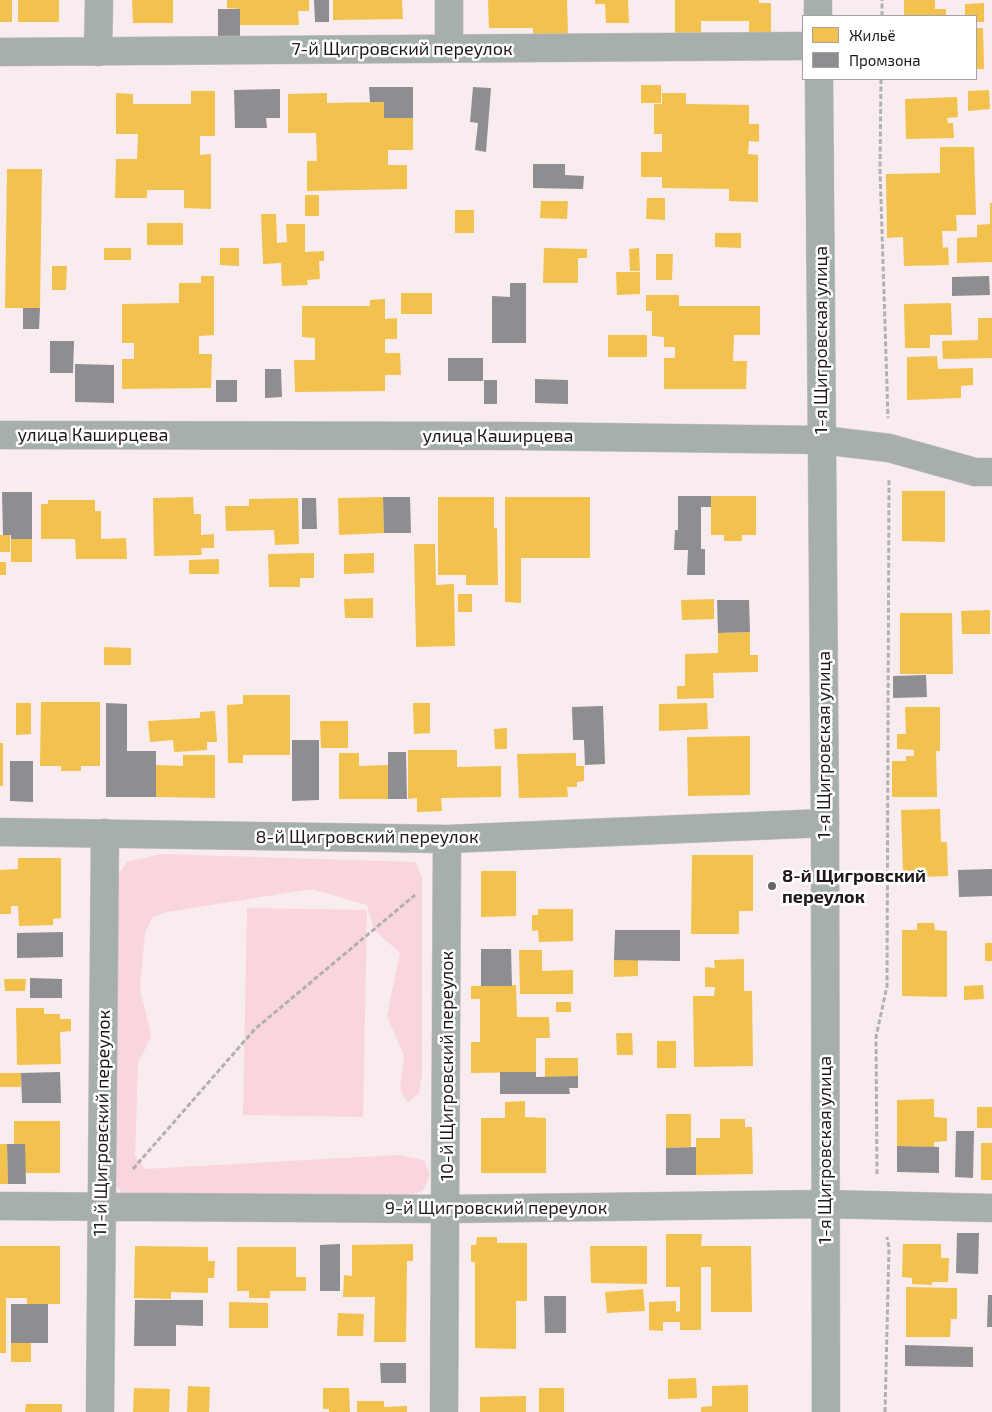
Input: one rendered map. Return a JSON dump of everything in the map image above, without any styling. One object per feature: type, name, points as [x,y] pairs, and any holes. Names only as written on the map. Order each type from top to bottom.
[{"type":"street","points":[[98,52],[99,0]]},
{"type":"street","points":[[449,0],[449,48]]},
{"type":"street","points":[[818,0],[818,15]]},
{"type":"street","name":"7-й Щигровский переулок","points":[[0,52],[802,46]]},
{"type":"street","name":"1-я Щигровская улица","points":[[819,80],[825,823],[826,1412]]},
{"type":"street","name":"улица Каширцева","points":[[0,435],[517,436],[822,440],[889,448],[975,472],[992,472]]},
{"type":"street","name":"8-й Щигровский переулок","points":[[0,832],[447,839],[825,823]]},
{"type":"street","name":"11-й Щигровский переулок","points":[[100,1412],[100,1206],[105,833]]},
{"type":"street","name":"10-й Щигровский переулок","points":[[444,1412],[447,839]]},
{"type":"street","name":"9-й Щигровский переулок","points":[[0,1206],[446,1209],[825,1204],[992,1208]]},
{"type":"path","points":[[882,0],[882,15]]},
{"type":"path","points":[[881,80],[880,169],[889,448],[887,986],[876,1036],[876,1173],[889,1248],[884,1412]]},
{"type":"path","points":[[132,1169],[254,1029],[448,868]]},
{"type":"shaded area","points":[[161,854],[415,862],[422,878],[422,1076],[419,1093],[407,1103],[400,1089],[404,1056],[387,1016],[400,953],[374,930],[367,905],[311,889],[167,912],[152,918],[145,933],[140,988],[151,1037],[138,1063],[135,1156],[145,1169],[397,1155],[424,1160],[430,1175],[423,1190],[408,1197],[124,1195],[108,1176],[118,875],[127,862]]},
{"type":"shaded area","points":[[247,908],[367,910],[363,1117],[243,1115]]},
{"type":"building: Жильё","points":[[0,0],[12,0],[12,22],[0,22]]},
{"type":"building: Жильё","points":[[18,0],[59,0],[59,22],[18,22]]},
{"type":"building: Жильё","points":[[132,0],[173,0],[173,23],[133,23]]},
{"type":"building: Жильё","points":[[227,0],[309,0],[309,11],[298,11],[299,25],[240,25],[240,9],[227,8]]},
{"type":"building: Жильё","points":[[333,0],[402,0],[403,19],[333,20]]},
{"type":"building: Жильё","points":[[488,0],[567,0],[568,34],[533,34],[533,28],[489,28]]},
{"type":"building: Жильё","points":[[595,0],[628,0],[629,23],[606,23],[605,4],[595,4]]},
{"type":"building: Жильё","points":[[675,0],[759,0],[759,3],[771,3],[771,37],[749,37],[749,21],[701,21],[701,34],[675,34]]},
{"type":"building: Жильё","points":[[904,0],[935,0],[935,9],[946,9],[946,15],[904,15]]},
{"type":"building: Жильё","points":[[984,3],[984,22],[977,22],[977,15],[965,15],[965,4]]},
{"type":"building: Жильё","points":[[977,28],[983,28],[984,69],[977,69]]},
{"type":"building: Жильё","points":[[641,85],[661,85],[661,103],[641,103]]},
{"type":"building: Жильё","points":[[989,90],[990,109],[968,111],[968,91]]},
{"type":"building: Жильё","points":[[191,91],[215,91],[215,136],[200,136],[200,155],[211,154],[211,209],[184,208],[184,190],[147,190],[147,198],[115,198],[116,159],[137,159],[138,134],[116,134],[116,93],[133,94],[133,104],[191,104]]},
{"type":"building: Жильё","points":[[327,93],[327,103],[384,102],[384,118],[413,118],[413,150],[388,150],[388,165],[407,165],[407,189],[307,191],[307,161],[317,161],[316,133],[288,133],[288,94]]},
{"type":"building: Жильё","points":[[662,93],[686,93],[686,104],[749,105],[749,124],[759,124],[759,142],[749,141],[748,154],[758,155],[758,202],[729,201],[729,189],[662,188],[662,177],[641,177],[641,152],[662,152],[662,134],[654,134],[654,104],[662,104]]},
{"type":"building: Жильё","points":[[957,97],[958,117],[947,118],[948,123],[953,123],[954,138],[906,139],[905,99]]},
{"type":"building: Жильё","points":[[940,147],[974,147],[976,215],[956,215],[957,231],[942,231],[943,248],[948,247],[949,265],[904,266],[903,237],[887,238],[886,174],[940,173]]},
{"type":"building: Жильё","points":[[7,169],[42,169],[40,308],[5,308]]},
{"type":"building: Жильё","points":[[305,195],[319,195],[319,216],[305,216]]},
{"type":"building: Жильё","points":[[647,198],[665,198],[665,220],[646,219]]},
{"type":"building: Жильё","points":[[541,201],[568,201],[567,219],[540,218]]},
{"type":"building: Жильё","points":[[990,203],[992,203],[992,262],[957,263],[957,238],[977,237],[977,225],[990,224]]},
{"type":"building: Жильё","points":[[455,210],[474,210],[474,233],[455,233]]},
{"type":"building: Жильё","points":[[261,214],[276,214],[277,243],[287,242],[286,224],[305,224],[305,252],[324,251],[324,261],[319,261],[320,279],[307,280],[308,285],[282,286],[281,263],[263,264]]},
{"type":"building: Жильё","points":[[147,223],[183,223],[183,245],[147,245]]},
{"type":"building: Жильё","points":[[715,233],[741,233],[741,248],[715,247]]},
{"type":"building: Жильё","points":[[104,248],[131,248],[131,260],[104,260]]},
{"type":"building: Жильё","points":[[220,248],[239,248],[239,266],[220,265]]},
{"type":"building: Жильё","points":[[544,248],[587,249],[587,258],[578,258],[578,283],[543,283]]},
{"type":"building: Жильё","points":[[639,248],[640,271],[630,271],[629,249]]},
{"type":"building: Жильё","points":[[656,254],[673,254],[672,280],[656,280]]},
{"type":"building: Жильё","points":[[52,266],[67,266],[66,290],[52,290]]},
{"type":"building: Жильё","points":[[616,272],[640,272],[640,294],[617,295]]},
{"type":"building: Жильё","points":[[201,276],[214,276],[214,335],[199,336],[199,354],[212,354],[211,388],[122,389],[122,359],[134,359],[134,343],[122,343],[122,304],[179,303],[179,283],[201,283]]},
{"type":"building: Жильё","points":[[401,293],[432,293],[432,314],[401,314]]},
{"type":"building: Жильё","points":[[646,295],[679,295],[679,306],[760,306],[760,335],[734,335],[733,361],[747,361],[746,389],[664,389],[664,358],[675,358],[675,347],[664,347],[664,337],[652,336],[652,311],[646,311]]},
{"type":"building: Жильё","points":[[385,299],[385,319],[397,318],[397,339],[385,339],[385,353],[400,353],[401,375],[385,375],[385,391],[295,392],[294,360],[315,360],[315,338],[302,337],[302,306],[370,306],[370,300]]},
{"type":"building: Жильё","points":[[951,303],[952,335],[930,335],[930,348],[905,348],[904,304]]},
{"type":"building: Жильё","points":[[978,318],[992,318],[992,358],[943,359],[942,341],[978,340]]},
{"type":"building: Жильё","points":[[608,335],[647,335],[647,357],[608,357]]},
{"type":"building: Жильё","points":[[937,356],[938,369],[973,368],[973,385],[961,386],[961,398],[907,400],[907,357]]},
{"type":"building: Жильё","points":[[902,491],[945,491],[945,542],[902,541]]},
{"type":"building: Жильё","points":[[711,496],[756,496],[756,535],[742,535],[742,541],[724,541],[724,535],[711,535]]},
{"type":"building: Жильё","points":[[193,497],[194,514],[201,514],[201,535],[214,534],[214,548],[201,548],[202,555],[154,556],[153,498]]},
{"type":"building: Жильё","points":[[383,497],[384,533],[339,535],[338,498]]},
{"type":"building: Жильё","points":[[438,497],[494,497],[494,528],[497,528],[498,585],[466,585],[466,575],[438,575]]},
{"type":"building: Жильё","points":[[505,497],[590,497],[590,558],[521,558],[521,603],[505,602]]},
{"type":"building: Жильё","points":[[298,498],[299,544],[275,545],[274,530],[226,531],[225,506],[249,506],[249,499]]},
{"type":"building: Жильё","points":[[48,500],[95,500],[95,511],[101,511],[101,539],[126,538],[127,559],[76,559],[75,539],[41,539],[41,504],[48,504]]},
{"type":"building: Жильё","points":[[0,535],[10,535],[10,552],[0,552]]},
{"type":"building: Жильё","points":[[11,539],[32,539],[32,562],[11,562]]},
{"type":"building: Жильё","points":[[414,544],[435,544],[436,585],[454,584],[455,646],[416,647]]},
{"type":"building: Жильё","points":[[314,553],[314,578],[300,578],[300,587],[269,587],[268,554]]},
{"type":"building: Жильё","points":[[374,553],[374,573],[344,574],[344,554]]},
{"type":"building: Жильё","points":[[219,559],[219,574],[189,574],[189,560]]},
{"type":"building: Жильё","points":[[0,562],[6,562],[6,575],[0,575]]},
{"type":"building: Жильё","points":[[458,594],[472,594],[472,612],[458,612]]},
{"type":"building: Жильё","points":[[373,598],[373,618],[345,618],[344,599]]},
{"type":"building: Жильё","points":[[714,599],[714,619],[682,620],[681,600]]},
{"type":"building: Жильё","points":[[990,610],[990,634],[962,634],[961,611]]},
{"type":"building: Жильё","points":[[900,613],[952,613],[953,674],[900,674]]},
{"type":"building: Жильё","points":[[750,632],[750,655],[758,655],[758,672],[713,673],[714,698],[677,699],[677,686],[685,686],[685,654],[718,653],[718,633]]},
{"type":"building: Жильё","points":[[104,647],[131,648],[131,665],[104,665]]},
{"type":"building: Жильё","points":[[243,695],[290,695],[290,755],[243,755],[243,763],[228,763],[227,705],[243,704]]},
{"type":"building: Жильё","points":[[41,702],[100,702],[100,766],[81,766],[81,771],[61,771],[61,766],[40,766]]},
{"type":"building: Жильё","points":[[16,703],[31,703],[31,734],[16,735]]},
{"type":"building: Жильё","points":[[413,703],[430,703],[430,733],[414,734]]},
{"type":"building: Жильё","points":[[707,703],[708,729],[659,731],[659,704]]},
{"type":"building: Жильё","points":[[905,707],[940,707],[940,751],[936,751],[937,797],[892,797],[892,761],[906,761],[906,756],[914,756],[914,750],[897,749],[897,734],[906,734]]},
{"type":"building: Жильё","points":[[215,711],[217,742],[207,742],[207,750],[174,752],[173,740],[150,742],[148,721],[200,718],[200,712]]},
{"type":"building: Жильё","points":[[320,721],[348,721],[348,748],[321,748]]},
{"type":"building: Жильё","points":[[507,728],[507,749],[495,749],[494,729]]},
{"type":"building: Жильё","points":[[750,736],[750,795],[688,796],[687,737]]},
{"type":"building: Жильё","points":[[0,743],[3,743],[3,786],[0,786]]},
{"type":"building: Жильё","points":[[408,750],[457,750],[457,767],[501,766],[501,797],[441,798],[442,811],[417,812],[417,798],[408,799]]},
{"type":"building: Жильё","points":[[339,753],[359,753],[359,766],[388,765],[388,799],[339,799]]},
{"type":"building: Жильё","points":[[576,753],[576,766],[584,766],[584,781],[577,782],[577,787],[567,787],[568,797],[519,798],[517,754]]},
{"type":"building: Жильё","points":[[183,755],[215,755],[215,798],[156,797],[156,765],[183,766]]},
{"type":"building: Жильё","points":[[940,809],[941,842],[947,842],[948,876],[922,877],[922,872],[903,872],[901,810]]},
{"type":"building: Жильё","points":[[692,855],[753,855],[753,911],[739,911],[739,934],[691,934]]},
{"type":"building: Жильё","points":[[18,858],[61,858],[61,918],[53,919],[53,925],[19,926],[18,906],[11,906],[11,914],[0,914],[0,870],[18,869]]},
{"type":"building: Жильё","points":[[481,871],[516,871],[516,916],[481,917]]},
{"type":"building: Жильё","points":[[538,909],[573,909],[573,941],[539,942],[538,930],[532,931],[532,915],[538,915]]},
{"type":"building: Жильё","points":[[917,923],[934,923],[935,930],[947,931],[947,997],[902,996],[902,930],[917,930]]},
{"type":"building: Жильё","points":[[985,943],[992,943],[992,961],[985,961]]},
{"type":"building: Жильё","points":[[519,950],[542,950],[542,971],[573,970],[573,994],[520,994]]},
{"type":"building: Жильё","points":[[744,959],[744,991],[752,991],[753,1066],[694,1067],[693,996],[714,996],[715,987],[705,987],[705,967],[715,968],[714,960]]},
{"type":"building: Жильё","points":[[614,960],[638,960],[638,976],[614,977]]},
{"type":"building: Жильё","points":[[4,979],[26,979],[25,991],[5,991]]},
{"type":"building: Жильё","points":[[516,985],[517,1017],[549,1017],[550,1038],[536,1038],[536,1072],[471,1073],[471,1042],[480,1042],[480,999],[471,999],[471,986]]},
{"type":"building: Жильё","points":[[983,985],[984,999],[964,1000],[964,986]]},
{"type":"building: Жильё","points":[[556,1002],[571,1002],[571,1012],[556,1012]]},
{"type":"building: Жильё","points":[[16,1008],[44,1008],[44,1014],[60,1014],[60,1019],[71,1019],[71,1031],[60,1032],[61,1064],[17,1065]]},
{"type":"building: Жильё","points":[[616,1033],[632,1033],[633,1055],[617,1055]]},
{"type":"building: Жильё","points":[[657,1041],[676,1041],[676,1068],[657,1068]]},
{"type":"building: Жильё","points":[[545,1058],[578,1058],[578,1076],[545,1077]]},
{"type":"building: Жильё","points":[[0,1073],[21,1073],[21,1087],[0,1087]]},
{"type":"building: Жильё","points":[[934,1099],[934,1117],[947,1118],[947,1141],[934,1142],[934,1147],[897,1146],[897,1100]]},
{"type":"building: Жильё","points":[[525,1101],[525,1117],[546,1118],[546,1173],[481,1173],[481,1118],[505,1118],[505,1102]]},
{"type":"building: Жильё","points":[[977,1107],[992,1107],[992,1128],[977,1128]]},
{"type":"building: Жильё","points":[[666,1114],[691,1114],[691,1147],[666,1148]]},
{"type":"building: Жильё","points":[[720,1119],[745,1119],[745,1127],[752,1127],[753,1174],[696,1175],[696,1138],[720,1138]]},
{"type":"building: Жильё","points":[[14,1121],[60,1121],[60,1173],[25,1173],[25,1144],[14,1144]]},
{"type":"building: Жильё","points":[[981,1143],[992,1143],[992,1180],[981,1180]]},
{"type":"building: Жильё","points":[[0,1144],[7,1144],[8,1184],[0,1184]]},
{"type":"building: Жильё","points":[[666,1234],[702,1234],[701,1246],[751,1246],[752,1312],[711,1312],[711,1267],[701,1267],[701,1330],[680,1330],[680,1322],[663,1322],[663,1331],[649,1330],[649,1302],[676,1301],[676,1312],[680,1311],[680,1287],[666,1287]]},
{"type":"building: Жильё","points":[[477,1237],[497,1237],[497,1243],[527,1243],[527,1301],[516,1301],[516,1349],[475,1348],[475,1262],[471,1262],[471,1245],[476,1245]]},
{"type":"building: Жильё","points":[[413,1244],[413,1261],[407,1261],[406,1342],[374,1342],[375,1297],[343,1297],[344,1275],[352,1276],[352,1245]]},
{"type":"building: Жильё","points":[[903,1244],[941,1244],[941,1258],[949,1258],[948,1282],[932,1282],[932,1285],[912,1284],[912,1278],[902,1277]]},
{"type":"building: Жильё","points":[[0,1246],[60,1246],[60,1304],[27,1304],[27,1298],[6,1298],[6,1353],[0,1353]]},
{"type":"building: Жильё","points":[[135,1246],[208,1247],[208,1261],[215,1261],[214,1278],[208,1278],[208,1293],[171,1292],[171,1299],[134,1298]]},
{"type":"building: Жильё","points":[[590,1246],[647,1246],[647,1284],[591,1283]]},
{"type":"building: Жильё","points":[[237,1247],[296,1247],[296,1277],[306,1277],[306,1291],[270,1291],[270,1298],[249,1298],[249,1291],[237,1291]]},
{"type":"building: Жильё","points":[[906,1287],[957,1288],[957,1319],[951,1319],[950,1337],[906,1337]]},
{"type":"building: Жильё","points":[[643,1289],[645,1311],[607,1313],[605,1292]]},
{"type":"building: Жильё","points":[[229,1302],[268,1303],[268,1328],[229,1328]]},
{"type":"building: Жильё","points":[[338,1313],[364,1314],[363,1336],[337,1336]]},
{"type":"building: Жильё","points":[[11,1343],[31,1343],[31,1362],[11,1362]]},
{"type":"building: Жильё","points":[[696,1378],[697,1398],[668,1399],[668,1379]]},
{"type":"building: Жильё","points":[[748,1385],[748,1412],[701,1412],[701,1407],[712,1406],[712,1386]]},
{"type":"building: Жильё","points":[[188,1386],[210,1387],[209,1412],[187,1412]]},
{"type":"building: Жильё","points":[[134,1388],[170,1389],[169,1412],[133,1412]]},
{"type":"building: Жильё","points":[[323,1388],[349,1388],[350,1412],[329,1412],[329,1409],[323,1409]]},
{"type":"building: Жильё","points":[[539,1388],[564,1388],[564,1412],[539,1412]]},
{"type":"building: Жильё","points":[[526,1396],[526,1412],[480,1412],[480,1397]]},
{"type":"building: Жильё","points":[[357,1401],[384,1401],[384,1407],[407,1406],[407,1412],[357,1412]]},
{"type":"building: Жильё","points":[[26,1404],[62,1404],[62,1412],[25,1412]]},
{"type":"building: Промзона","points":[[314,0],[329,0],[329,22],[315,22]]},
{"type":"building: Промзона","points":[[218,9],[240,9],[240,37],[218,37]]},
{"type":"building: Промзона","points":[[369,87],[413,87],[413,118],[384,118],[384,102],[370,102]]},
{"type":"building: Промзона","points":[[473,87],[491,88],[486,152],[475,150],[478,123],[470,122]]},
{"type":"building: Промзона","points":[[280,89],[280,118],[266,118],[267,128],[235,128],[234,90]]},
{"type":"building: Промзона","points":[[533,164],[565,164],[565,175],[584,176],[583,189],[533,188]]},
{"type":"building: Промзона","points":[[989,276],[990,295],[952,296],[952,277]]},
{"type":"building: Промзона","points":[[510,283],[526,283],[526,343],[492,343],[492,296],[510,297]]},
{"type":"building: Промзона","points":[[23,308],[40,308],[39,329],[23,329]]},
{"type":"building: Промзона","points":[[50,341],[74,341],[73,373],[50,373]]},
{"type":"building: Промзона","points":[[448,358],[483,358],[483,381],[448,381]]},
{"type":"building: Промзона","points":[[75,364],[114,365],[114,403],[75,402]]},
{"type":"building: Промзона","points":[[265,369],[281,369],[282,397],[265,398]]},
{"type":"building: Промзона","points":[[535,379],[568,380],[568,404],[535,403]]},
{"type":"building: Промзона","points":[[216,380],[237,380],[237,402],[216,402]]},
{"type":"building: Промзона","points":[[484,380],[497,380],[497,404],[484,404]]},
{"type":"building: Промзона","points":[[2,492],[32,492],[32,539],[11,539],[11,535],[3,535]]},
{"type":"building: Промзона","points":[[678,496],[711,496],[711,507],[701,507],[701,549],[705,549],[705,575],[687,575],[688,550],[674,550],[675,530],[678,530]]},
{"type":"building: Промзона","points":[[383,497],[410,497],[411,533],[384,533]]},
{"type":"building: Промзона","points":[[302,498],[316,498],[317,529],[302,529]]},
{"type":"building: Промзона","points":[[717,600],[749,600],[750,632],[718,633]]},
{"type":"building: Промзона","points":[[926,675],[927,697],[893,698],[893,676]]},
{"type":"building: Промзона","points":[[106,703],[127,704],[127,751],[156,751],[156,797],[106,797]]},
{"type":"building: Промзона","points":[[603,706],[605,764],[585,765],[584,740],[573,740],[572,707]]},
{"type":"building: Промзона","points":[[292,740],[319,740],[319,800],[292,801]]},
{"type":"building: Промзона","points":[[388,752],[406,752],[407,799],[388,799]]},
{"type":"building: Промзона","points":[[10,761],[33,761],[33,802],[10,801]]},
{"type":"building: Промзона","points":[[992,869],[992,896],[959,897],[958,870]]},
{"type":"building: Промзона","points":[[615,930],[680,930],[680,961],[614,960]]},
{"type":"building: Промзона","points":[[63,932],[63,957],[17,958],[17,933]]},
{"type":"building: Промзона","points":[[481,949],[511,949],[512,986],[481,986]]},
{"type":"building: Промзона","points":[[30,978],[62,979],[62,998],[30,998]]},
{"type":"building: Промзона","points":[[60,1072],[61,1103],[22,1103],[21,1073]]},
{"type":"building: Промзона","points":[[500,1072],[536,1072],[536,1077],[578,1076],[578,1088],[569,1088],[570,1094],[500,1094]]},
{"type":"building: Промзона","points":[[956,1131],[974,1131],[973,1178],[955,1177]]},
{"type":"building: Промзона","points":[[7,1144],[25,1144],[26,1184],[8,1184]]},
{"type":"building: Промзона","points":[[897,1146],[939,1147],[939,1173],[897,1172]]},
{"type":"building: Промзона","points":[[696,1147],[696,1175],[666,1175],[666,1148]]},
{"type":"building: Промзона","points":[[957,1233],[979,1233],[978,1274],[956,1273]]},
{"type":"building: Промзона","points":[[340,1244],[340,1291],[320,1291],[320,1245]]},
{"type":"building: Промзона","points":[[988,1295],[992,1295],[992,1327],[987,1327]]},
{"type":"building: Промзона","points":[[544,1296],[566,1296],[566,1333],[545,1333]]},
{"type":"building: Промзона","points":[[135,1300],[203,1300],[203,1326],[176,1325],[176,1346],[134,1346]]},
{"type":"building: Промзона","points":[[11,1304],[48,1304],[48,1343],[11,1343]]},
{"type":"building: Промзона","points":[[905,1345],[973,1347],[973,1367],[905,1366]]},
{"type":"building: Промзона","points":[[380,1363],[406,1363],[406,1383],[381,1383]]},
{"type":"place","name":"8-й Щигровский переулок","points":[[772,886]]}]
